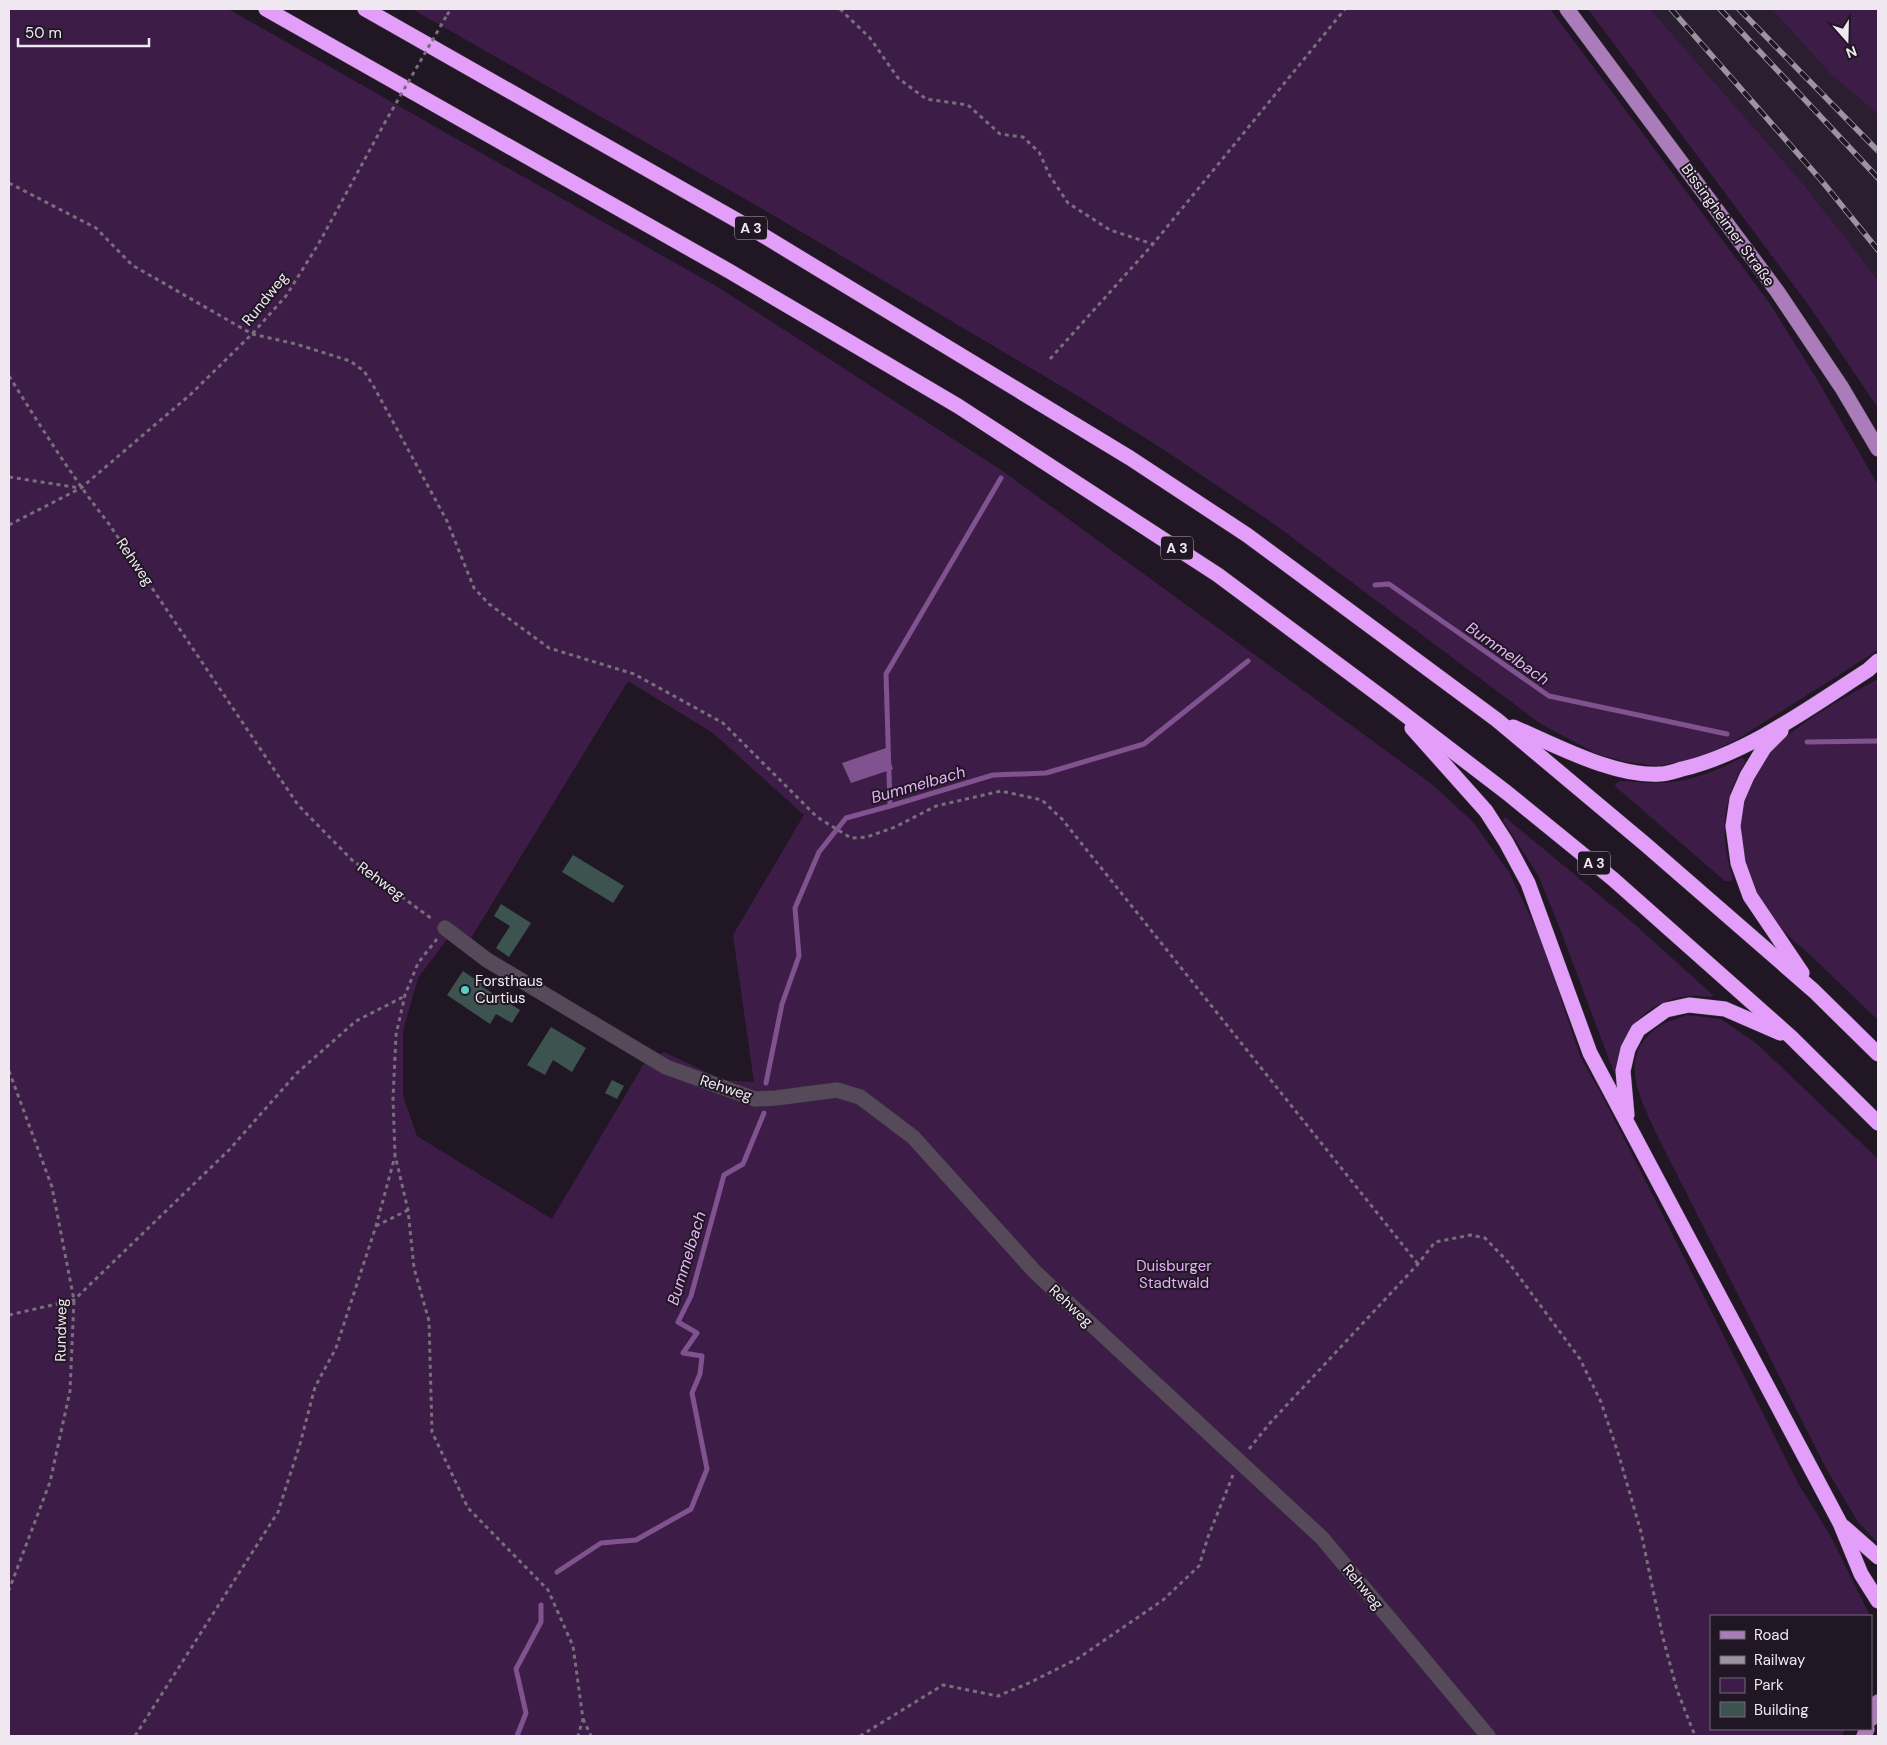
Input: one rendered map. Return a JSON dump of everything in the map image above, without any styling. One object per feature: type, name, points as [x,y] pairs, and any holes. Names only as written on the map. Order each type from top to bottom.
[{"type":"highway","name":"A 3","points":[[266,9],[730,271],[958,406],[1218,575],[1506,792],[1606,873],[1791,1037],[1878,1123]]},
{"type":"highway","name":"A 3","points":[[365,9],[754,230],[1130,458],[1247,535],[1497,720],[1646,844],[1814,991],[1878,1054]]},
{"type":"highway","points":[[1497,720],[1594,762],[1627,771],[1660,774],[1698,766],[1732,752],[1792,719],[1875,666]]},
{"type":"highway","points":[[1387,701],[1486,810],[1506,842],[1528,884],[1590,1053],[1840,1523],[1861,1574],[1878,1601]]},
{"type":"highway","points":[[1792,719],[1764,748],[1747,776],[1737,799],[1733,826],[1738,863],[1750,896],[1814,991]]},
{"type":"highway","points":[[1628,1122],[1623,1071],[1628,1049],[1638,1030],[1666,1010],[1689,1005],[1725,1009],[1791,1037]]},
{"type":"highway","points":[[1840,1523],[1878,1558]]},
{"type":"main road","name":"Bissingheimer Straße","points":[[1567,9],[1777,291],[1842,388],[1878,449]]},
{"type":"main road","points":[[1872,1717],[1878,1702]]},
{"type":"lane","name":"Rehweg","points":[[445,928],[487,960],[666,1067],[755,1099],[837,1090],[860,1096],[913,1137],[1035,1272],[1322,1538],[1488,1736]]},
{"type":"path","name":"Rundweg","points":[[9,525],[81,488],[192,394],[252,334],[286,296],[319,243],[384,124],[451,9]]},
{"type":"path","points":[[840,9],[870,38],[898,78],[926,99],[968,105],[1000,134],[1024,137],[1039,152],[1050,176],[1068,203],[1110,230],[1153,244]]},
{"type":"path","points":[[1050,359],[1153,244],[1345,9]]},
{"type":"path","points":[[9,183],[96,228],[132,265],[252,334],[296,344],[350,361],[364,371],[379,395],[446,520],[474,588],[490,604],[549,648],[634,674],[723,723],[817,818],[851,838],[868,837],[895,827],[936,806],[1001,791],[1042,800],[1062,819],[1418,1264]]},
{"type":"path","name":"Rehweg","points":[[9,376],[81,488],[109,524],[298,805],[352,860],[445,928]]},
{"type":"path","points":[[9,477],[36,483],[81,488]]},
{"type":"path","points":[[445,928],[418,963],[405,995],[396,1035],[394,1099],[395,1155],[408,1210],[414,1268],[429,1320],[432,1432],[468,1508],[548,1590],[573,1646],[583,1719],[591,1736]]},
{"type":"path","points":[[9,1315],[74,1300],[230,1149],[297,1073],[356,1022],[405,995]]},
{"type":"path","name":"Rundweg","points":[[9,1071],[52,1187],[74,1300],[70,1391],[50,1482],[9,1590]]},
{"type":"path","points":[[135,1736],[278,1512],[300,1444],[315,1387],[336,1348],[376,1226],[395,1155]]},
{"type":"path","points":[[376,1226],[408,1210]]},
{"type":"path","points":[[860,1736],[943,1685],[998,1696],[1029,1683],[1077,1659],[1163,1600],[1199,1566],[1208,1537],[1239,1460],[1270,1423],[1418,1264],[1435,1242],[1471,1235],[1485,1238],[1509,1263],[1580,1359],[1601,1402],[1641,1532],[1663,1638],[1675,1681],[1695,1736]]},
{"type":"path","points":[[578,1736],[583,1719]]},
{"type":"shaded area","points":[[1650,9],[1878,9],[1878,280],[1804,185]]},
{"type":"shaded area","points":[[886,748],[893,769],[851,783],[842,763]]},
{"type":"green space","name":"Duisburger Stadtwald","points":[[9,9],[228,9],[721,289],[1004,472],[1433,785],[1473,822],[1509,872],[1541,939],[1580,1056],[1605,1101],[1798,1483],[1831,1537],[1870,1615],[1710,1615],[1710,1730],[1845,1730],[1842,1736],[9,1736]],"holes":[[[628,681],[713,733],[804,815],[733,935],[754,1082],[723,1080],[664,1052],[645,1062],[552,1219],[417,1136],[403,1096],[403,1031],[418,978],[456,927],[471,938]]]},
{"type":"green space","points":[[412,9],[1550,9],[1770,304],[1818,381],[1878,485],[1878,650],[1736,740],[1698,758],[1658,766],[1627,762],[1597,754],[1541,724],[1277,526],[1166,451],[1073,393],[766,211]]},
{"type":"green space","points":[[1588,9],[1650,9],[1804,185],[1878,280],[1878,408],[1810,307]]},
{"type":"green space","points":[[1772,9],[1878,9],[1878,114],[1831,74]]},
{"type":"green space","points":[[1878,679],[1878,1020],[1785,933],[1762,904],[1745,865],[1741,845],[1741,814],[1748,786],[1762,763],[1781,742],[1827,708]]},
{"type":"green space","points":[[1741,758],[1745,759],[1745,762],[1731,790],[1725,818],[1726,848],[1733,878],[1730,881],[1725,881],[1615,786],[1620,781],[1647,783],[1675,782],[1709,773]]},
{"type":"green space","points":[[1505,817],[1634,924],[1714,996],[1690,996],[1673,999],[1648,1011],[1638,1020],[1623,1041],[1615,1071],[1539,877],[1503,820]]},
{"type":"green space","points":[[1687,1015],[1721,1019],[1757,1044],[1878,1159],[1878,1543],[1858,1522],[1826,1468],[1661,1143],[1640,1095],[1635,1063],[1639,1049],[1649,1035],[1665,1023]]},
{"type":"building","points":[[573,855],[624,886],[613,903],[562,872]]},
{"type":"building","points":[[501,904],[531,923],[509,957],[496,948],[510,926],[494,916]]},
{"type":"building","points":[[463,971],[482,984],[481,986],[520,1010],[512,1023],[496,1014],[490,1024],[447,995]]},
{"type":"building","points":[[551,1027],[586,1048],[572,1072],[553,1060],[545,1075],[527,1065]]},
{"type":"building","points":[[612,1080],[624,1086],[617,1099],[605,1093]]},
{"type":"waterway","points":[[890,806],[886,674],[1001,478]]},
{"type":"waterway","name":"Bummelbach","points":[[1375,585],[1389,584],[1549,696],[1727,734]]},
{"type":"waterway","name":"Bummelbach","points":[[766,1083],[782,1004],[799,956],[795,908],[819,852],[846,818],[993,775],[1046,773],[1144,744],[1248,661]]},
{"type":"waterway","name":"Bummelbach","points":[[1807,742],[1878,741]]},
{"type":"waterway","name":"Bummelbach","points":[[557,1572],[601,1543],[636,1540],[691,1509],[707,1469],[692,1393],[700,1374],[702,1356],[683,1353],[697,1333],[678,1322],[691,1296],[724,1175],[743,1164],[764,1113]]},
{"type":"waterway","name":"Bummelbach","points":[[517,1736],[526,1713],[516,1669],[541,1622],[541,1605]]},
{"type":"railway","points":[[1671,9],[1821,180],[1878,250]]},
{"type":"railway","points":[[1720,9],[1878,178]]},
{"type":"railway","points":[[1739,9],[1878,151]]},
{"type":"place","name":"Forsthaus Curtius","points":[[465,990]]}]
